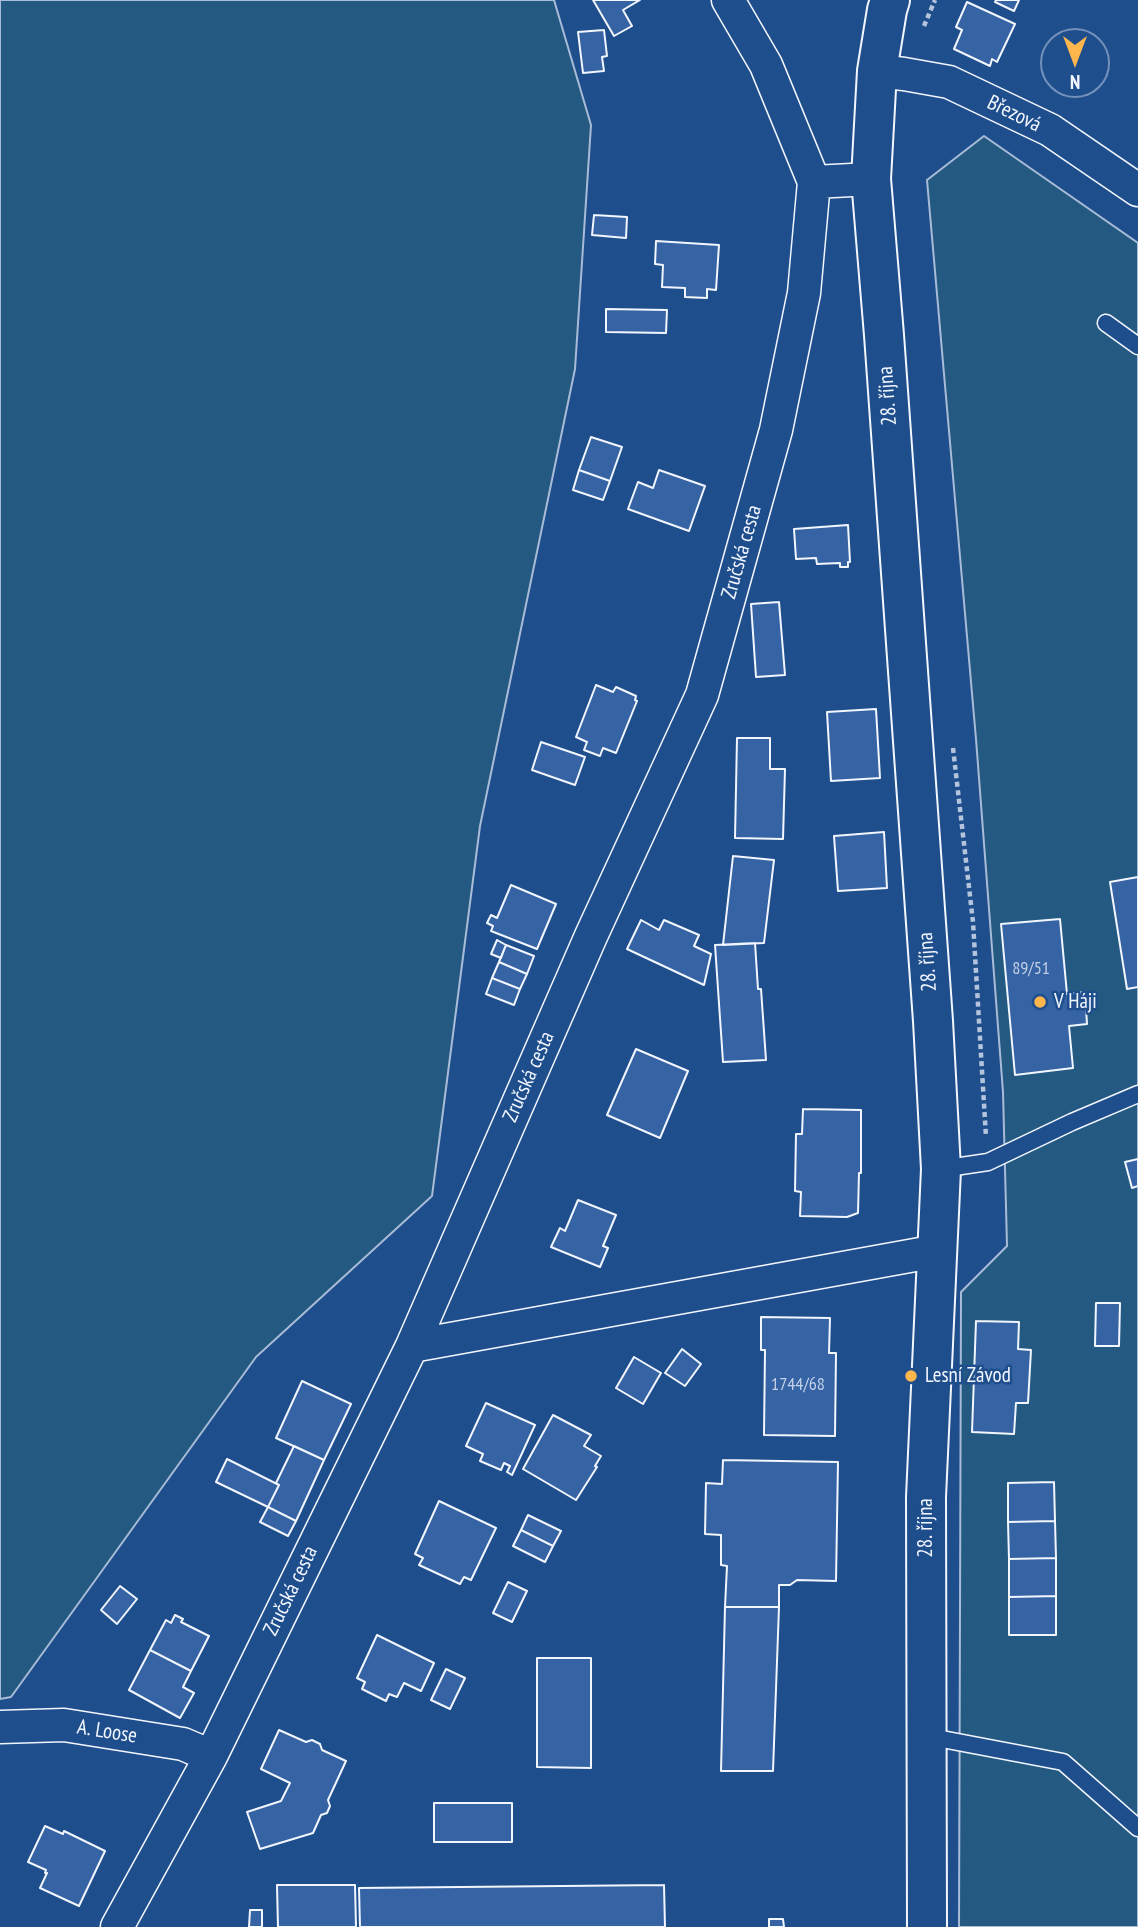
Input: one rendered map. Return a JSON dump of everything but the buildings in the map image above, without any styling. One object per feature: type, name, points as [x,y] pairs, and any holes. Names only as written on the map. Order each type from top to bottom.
[{"type":"main road","name":"28. října","points":[[890,0],[877,71],[871,179],[928,952],[941,1169],[926,1497],[927,1927]]},
{"type":"street","name":"Zručská cesta","points":[[117,1927],[211,1756],[412,1346],[591,936],[702,695],[776,430],[804,293],[814,181],[766,65],[728,0]]},
{"type":"street","name":"Březová","points":[[877,71],[949,82],[1050,131],[1138,190]]},
{"type":"street","points":[[814,181],[871,179]]},
{"type":"street","points":[[412,1346],[937,1251]]},
{"type":"street","name":"A. Loose","points":[[0,1727],[64,1725],[183,1744],[211,1756]]},
{"type":"lane","points":[[1106,323],[1138,346]]},
{"type":"lane","points":[[941,1169],[988,1162],[1138,1094]]},
{"type":"lane","points":[[926,1736],[1063,1762],[1138,1828]]},
{"type":"shaded area","points":[[0,0],[554,0],[591,125],[575,369],[480,826],[432,1196],[256,1357],[11,1697],[0,1699]]},
{"type":"shaded area","points":[[984,136],[1138,243],[1138,1927],[959,1927],[961,1292],[1007,1246],[1003,1092],[976,739],[927,180]]},
{"type":"place","name":"V Háji","points":[[1040,1002]]},
{"type":"place","name":"Lesní Závod","points":[[911,1376]]}]
